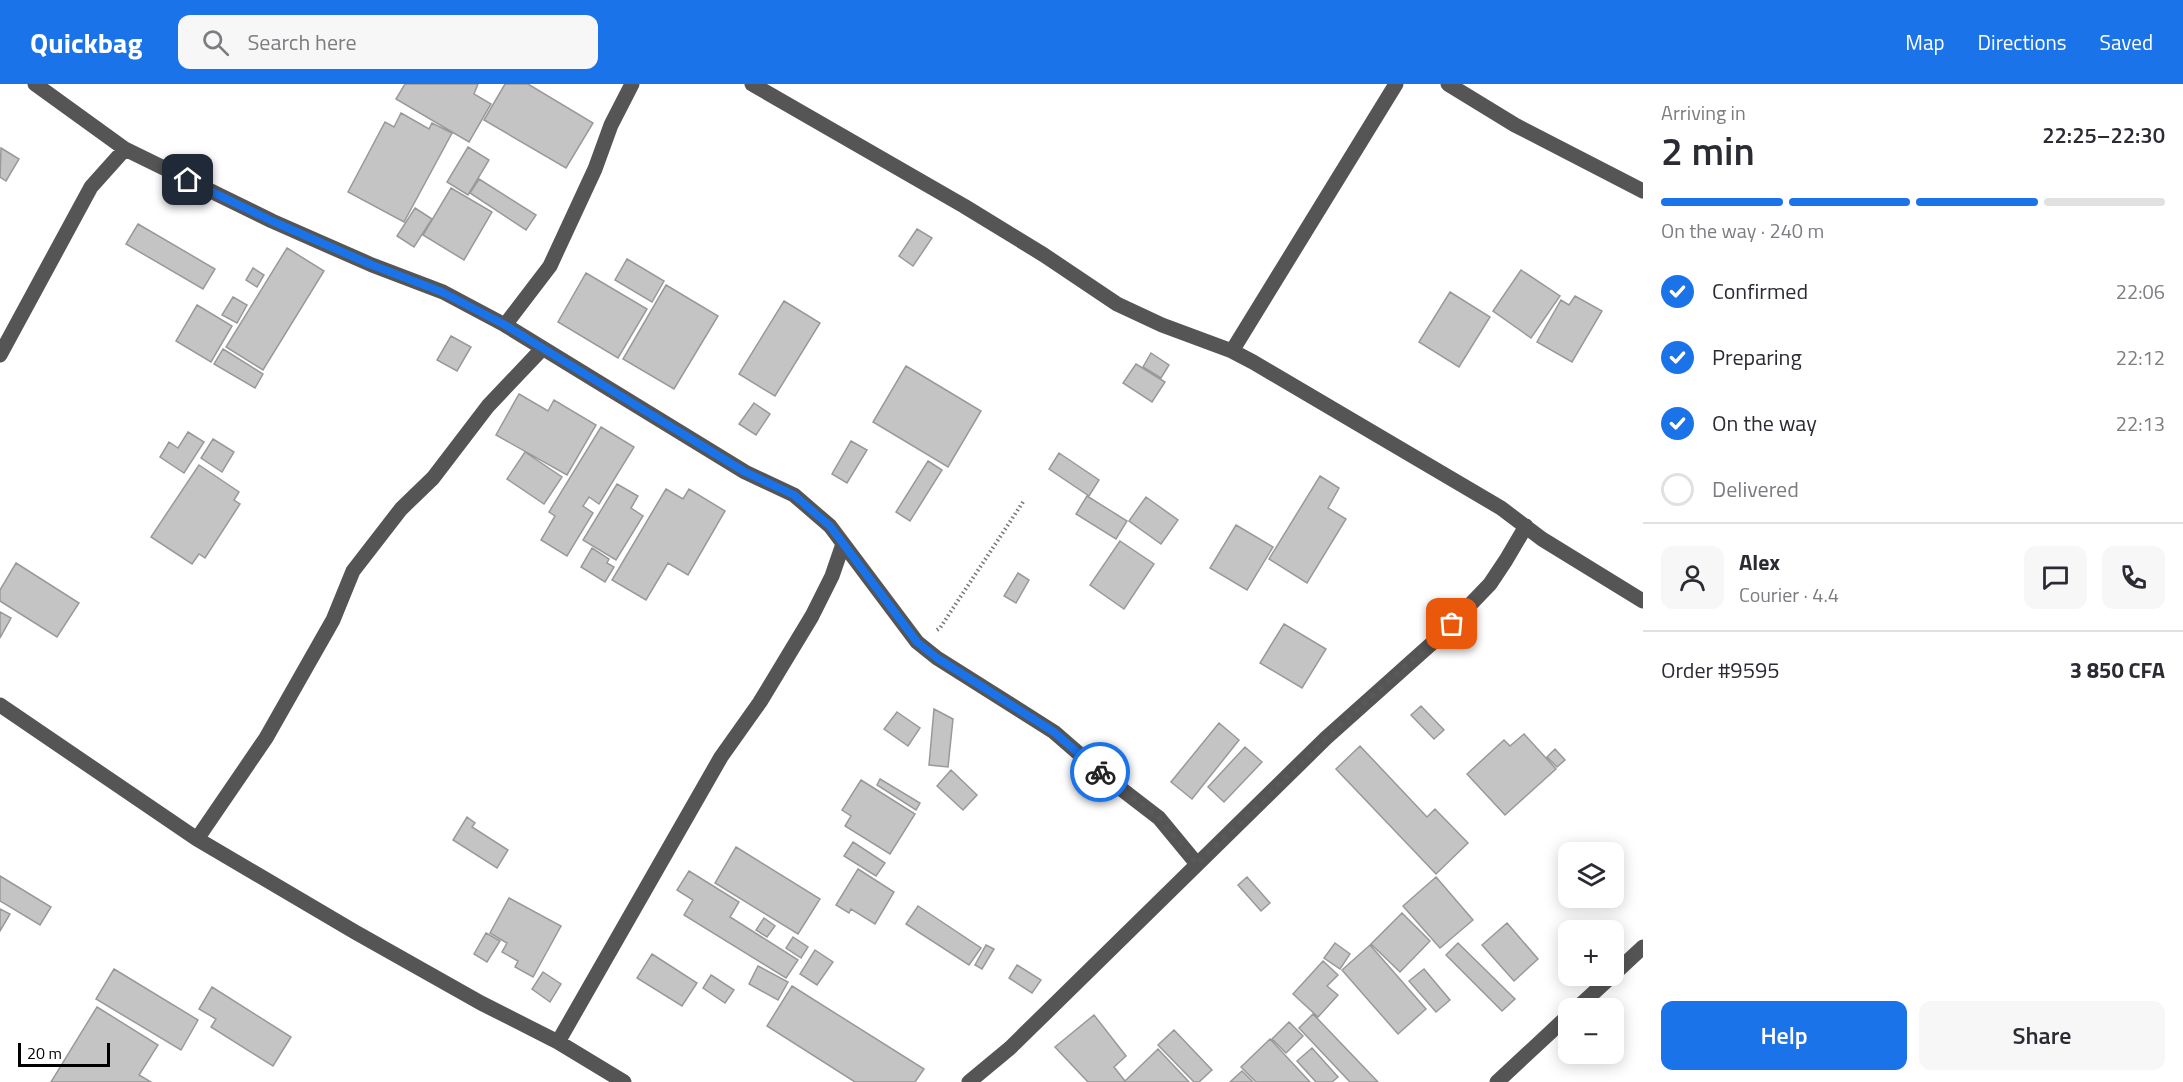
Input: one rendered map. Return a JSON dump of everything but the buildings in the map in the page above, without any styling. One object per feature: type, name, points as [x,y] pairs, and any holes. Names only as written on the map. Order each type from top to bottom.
[{"type":"street","points":[[35,84],[125,149],[272,221],[372,265],[442,292],[505,325],[745,472],[794,495],[830,526],[917,642],[937,658],[1054,732],[1107,778],[1159,818],[1197,864]]},
{"type":"street","points":[[505,325],[550,266],[595,169],[611,125],[632,84]]},
{"type":"street","points":[[752,84],[964,206],[1044,255],[1117,304],[1162,325],[1232,351],[1501,508],[1542,539],[1643,601]]},
{"type":"street","points":[[1232,351],[1396,84]]},
{"type":"street","points":[[1452,85],[1515,125],[1643,191]]},
{"type":"street","points":[[0,355],[92,186],[125,149]]},
{"type":"street","points":[[197,840],[266,738],[333,620],[353,572],[401,508],[433,478],[488,406],[542,349]]},
{"type":"street","points":[[969,1082],[1010,1048],[1326,738],[1439,637],[1490,584],[1526,526]]},
{"type":"street","points":[[558,1042],[721,758],[760,702],[813,616],[832,576],[843,544]]},
{"type":"street","points":[[0,705],[197,840],[481,1003],[558,1042],[624,1082]]},
{"type":"street","points":[[1624,964],[1643,947]]},
{"type":"street","points":[[1588,998],[1600,986]]},
{"type":"street","points":[[1497,1082],[1558,1025]]},
{"type":"path","points":[[917,642],[940,628],[1023,502]]},
{"type":"way so far","points":[[1100,772],[1159,818],[1197,864],[1326,738],[1452,624]]},
{"type":"route","points":[[188,180],[272,221],[372,265],[442,292],[505,325],[745,472],[794,495],[830,526],[917,642],[937,658],[1054,732],[1100,772]]}]
